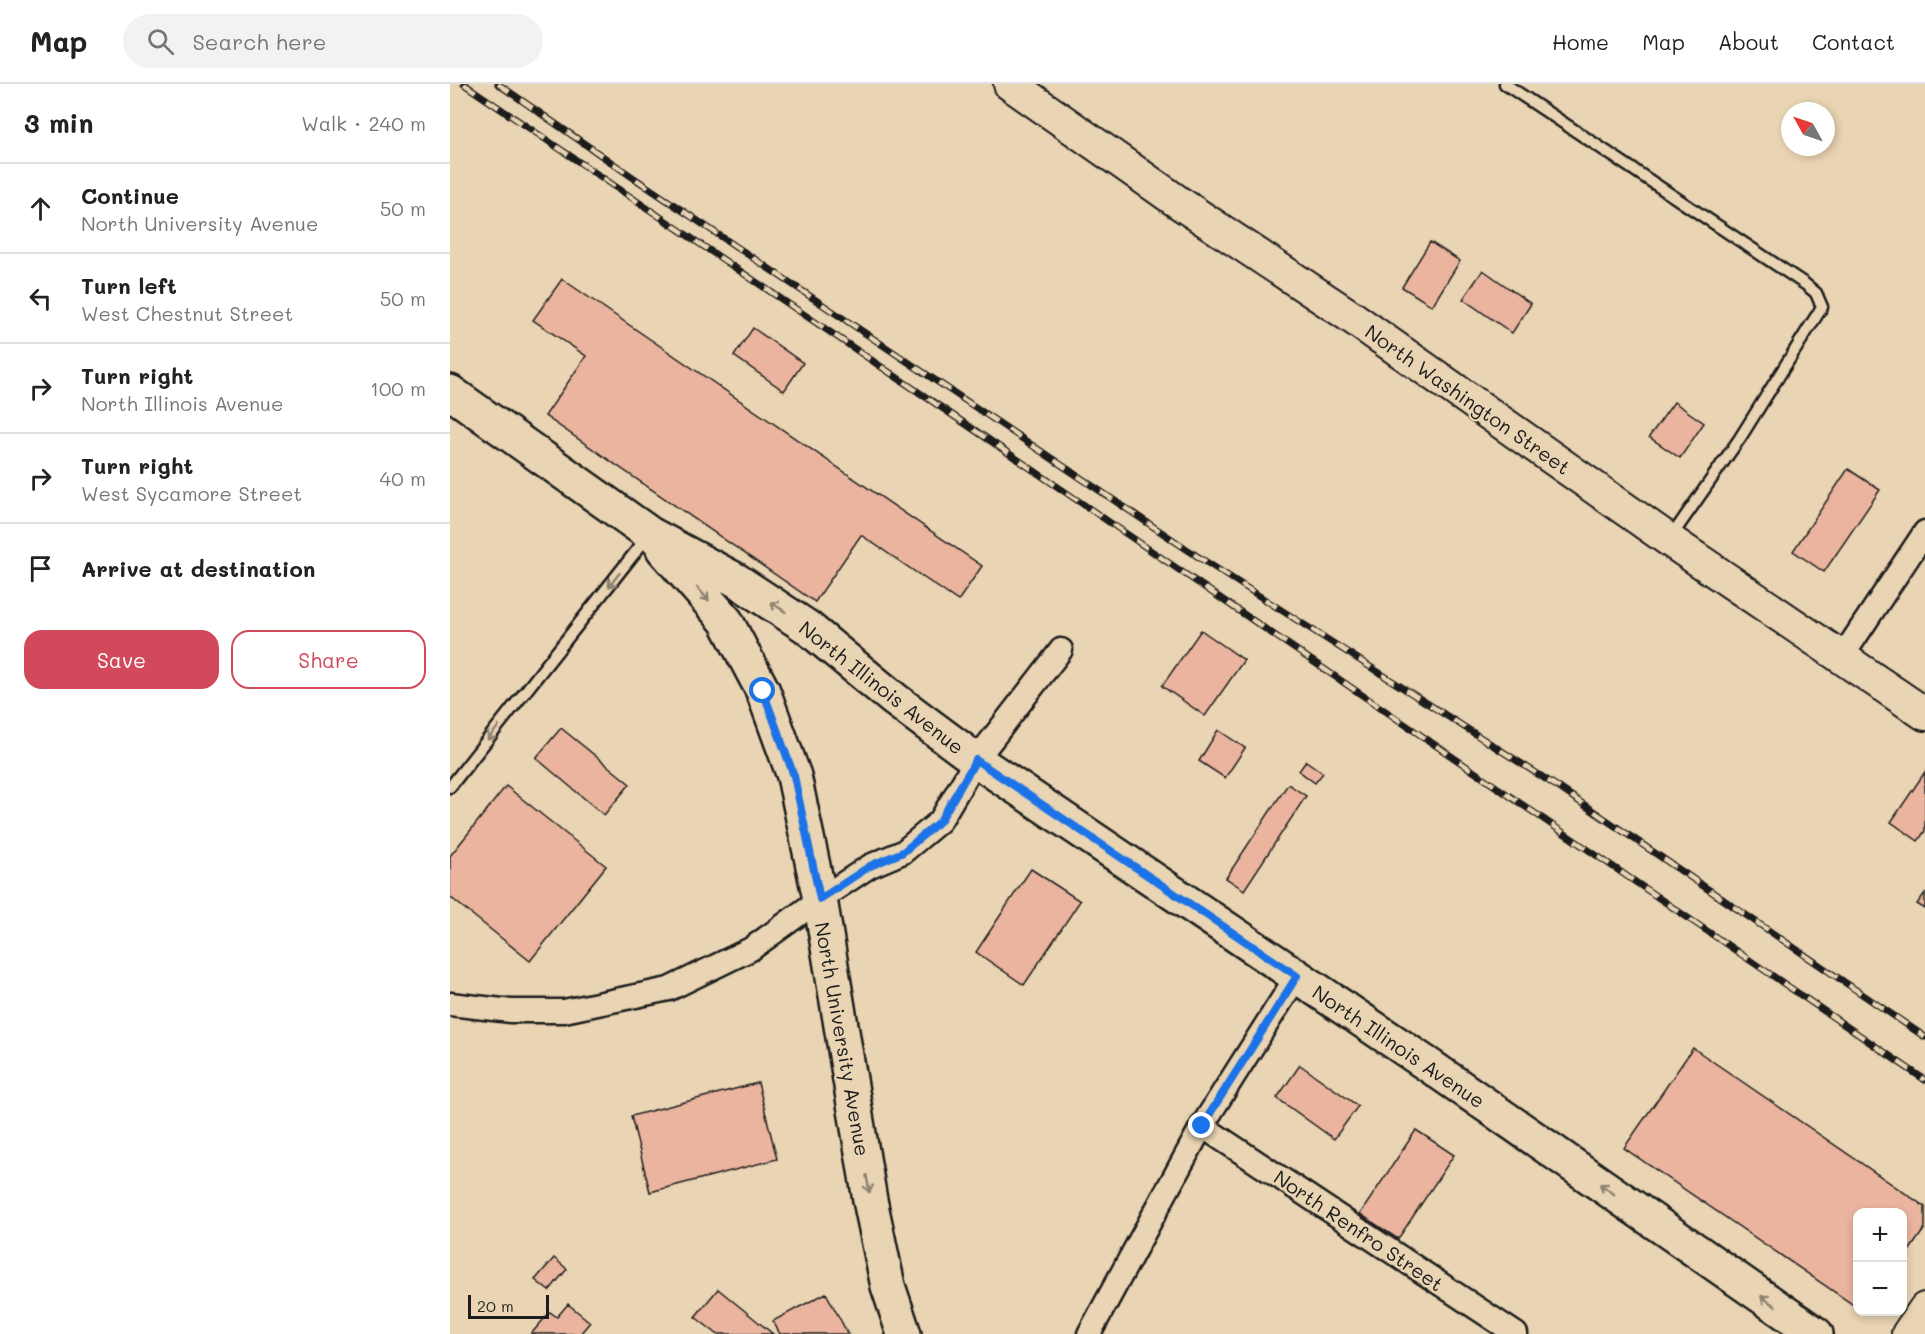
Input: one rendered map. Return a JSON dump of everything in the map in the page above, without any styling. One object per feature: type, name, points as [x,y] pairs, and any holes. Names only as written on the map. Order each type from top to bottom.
[{"type":"main road","name":"North Illinois Avenue","points":[[450,392],[650,534],[736,580],[807,627],[894,699],[976,760],[1430,1066],[1816,1334]]},
{"type":"main road","name":"North University Avenue","points":[[650,534],[726,621],[763,691],[794,776],[820,899],[870,1200],[888,1286],[903,1334]]},
{"type":"street","name":"North Washington Street","points":[[1015,86],[1178,202],[1363,325],[1670,540],[1925,714]]},
{"type":"street","points":[[1842,657],[1925,532]]},
{"type":"street","points":[[450,1004],[511,1011],[564,1011],[669,989],[752,949],[870,866],[903,852],[940,821],[976,760],[1061,650]]},
{"type":"street","points":[[1089,1334],[1202,1126],[1297,976]]},
{"type":"street","name":"North Renfro Street","points":[[1202,1126],[1516,1334]]},
{"type":"street","points":[[1908,1334],[1925,1309]]},
{"type":"lane","points":[[1505,84],[1805,284],[1816,293],[1822,307],[1740,438],[1670,540]]},
{"type":"lane","points":[[450,787],[650,534]]},
{"type":"building","points":[[1430,242],[1460,261],[1432,306],[1402,287]]},
{"type":"building","points":[[1483,270],[1531,304],[1512,333],[1463,299]]},
{"type":"building","points":[[562,279],[982,566],[958,601],[861,535],[815,602],[545,416],[586,356],[533,320]]},
{"type":"building","points":[[753,328],[803,363],[784,391],[734,356]]},
{"type":"building","points":[[1674,402],[1704,423],[1680,458],[1649,437]]},
{"type":"building","points":[[1848,469],[1880,490],[1824,572],[1793,551]]},
{"type":"building","points":[[1201,630],[1244,660],[1205,716],[1162,686]]},
{"type":"building","points":[[561,728],[630,784],[604,815],[536,758]]},
{"type":"building","points":[[1218,730],[1245,748],[1225,778],[1199,761]]},
{"type":"building","points":[[1306,761],[1323,773],[1315,783],[1299,771]]},
{"type":"building","points":[[1925,772],[1925,831],[1918,841],[1891,822]]},
{"type":"building","points":[[1288,784],[1306,796],[1244,890],[1226,878]]},
{"type":"building","points":[[506,786],[606,866],[530,961],[450,897],[450,856]]},
{"type":"building","points":[[1031,869],[1080,901],[1024,985],[976,952]]},
{"type":"building","points":[[1925,893],[1925,909],[1917,904]]},
{"type":"building","points":[[1693,1048],[1925,1207],[1925,1228],[1907,1254],[1907,1208],[1853,1208],[1853,1305],[1624,1148]]},
{"type":"building","points":[[1300,1065],[1358,1106],[1334,1139],[1277,1098]]},
{"type":"building","points":[[758,1083],[777,1159],[650,1192],[631,1116]]},
{"type":"building","points":[[1416,1130],[1454,1155],[1398,1239],[1360,1214]]},
{"type":"building","points":[[554,1258],[567,1269],[549,1291],[535,1280]]},
{"type":"building","points":[[718,1289],[773,1334],[717,1334],[695,1317]]},
{"type":"building","points":[[826,1293],[848,1334],[780,1334],[773,1321]]},
{"type":"building","points":[[568,1304],[590,1322],[580,1334],[531,1334],[550,1312],[557,1317]]},
{"type":"railway","points":[[464,84],[1925,1080]]},
{"type":"railway","points":[[498,84],[631,176],[1200,558],[1558,787],[1925,1037]]},
{"type":"route","points":[[763,691],[794,776],[820,899],[870,866],[903,852],[940,821],[976,760],[1297,976],[1202,1126]]}]
